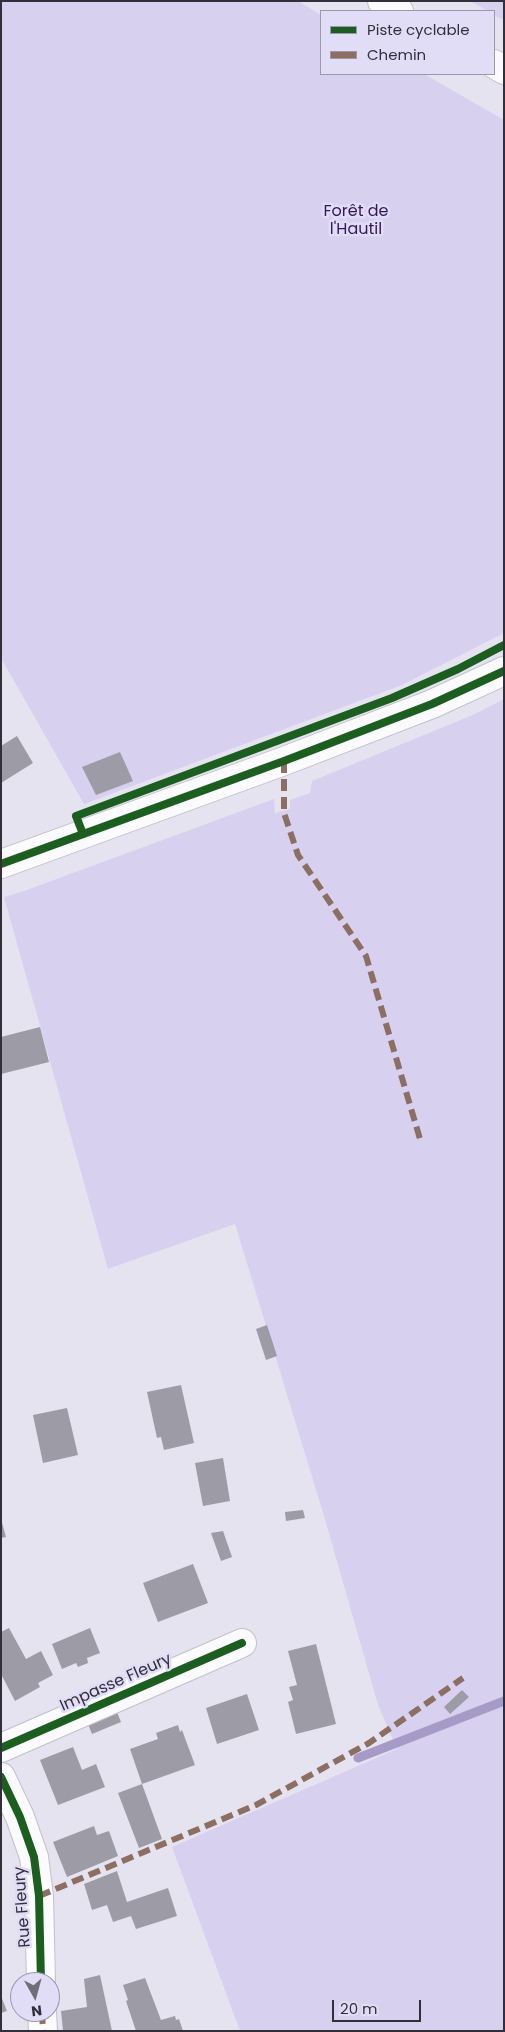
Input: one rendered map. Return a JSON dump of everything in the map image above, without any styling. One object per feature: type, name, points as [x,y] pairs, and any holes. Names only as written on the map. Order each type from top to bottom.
[{"type":"street","points":[[382,1],[398,10]]},
{"type":"street","points":[[1,864],[207,791],[394,719],[504,671]]},
{"type":"street","name":"Impasse Fleury","points":[[1,1748],[242,1643]]},
{"type":"street","name":"Rue Fleury","points":[[1,1777],[20,1817],[34,1857],[39,1896],[41,1972]]},
{"type":"green space","name":"Forêt de l'Hautil","points":[[1,1],[298,1],[320,14],[320,75],[426,75],[504,120],[504,633],[402,685],[84,804],[1,658]]},
{"type":"green space","points":[[470,1],[504,1],[504,20],[495,16],[495,10],[486,10]]},
{"type":"green space","points":[[504,699],[504,2031],[240,2031],[172,1847],[397,1749],[378,1705],[324,1516],[235,1224],[108,1269],[4,897],[274,799],[275,813],[290,809],[290,800],[310,793],[312,781],[475,714]]},
{"type":"building","points":[[17,736],[33,763],[1,783],[1,746]]},
{"type":"building","points":[[120,752],[133,781],[96,795],[82,767]]},
{"type":"building","points":[[40,1027],[49,1062],[1,1074],[1,1037]]},
{"type":"building","points":[[267,1325],[277,1356],[266,1360],[256,1329]]},
{"type":"building","points":[[181,1385],[194,1443],[164,1450],[161,1437],[157,1438],[147,1392]]},
{"type":"building","points":[[67,1408],[78,1455],[43,1463],[33,1415]]},
{"type":"building","points":[[223,1458],[230,1501],[203,1506],[195,1463]]},
{"type":"building","points":[[303,1510],[305,1518],[286,1521],[285,1512]]},
{"type":"building","points":[[1,1519],[6,1537],[1,1538]]},
{"type":"building","points":[[223,1531],[232,1557],[221,1561],[211,1533]]},
{"type":"building","points":[[193,1564],[208,1603],[158,1622],[143,1583]]},
{"type":"building","points":[[9,1628],[26,1659],[41,1651],[53,1675],[38,1683],[40,1687],[15,1701],[1,1674],[1,1632]]},
{"type":"building","points":[[90,1628],[100,1653],[87,1658],[88,1663],[78,1667],[76,1663],[62,1669],[52,1644]]},
{"type":"building","points":[[316,1644],[336,1724],[296,1734],[288,1702],[293,1700],[289,1687],[297,1685],[288,1651]]},
{"type":"building","points":[[462,1690],[469,1697],[450,1714],[444,1707]]},
{"type":"building","points":[[247,1694],[259,1730],[217,1744],[206,1708]]},
{"type":"building","points":[[115,1707],[121,1722],[92,1734],[86,1719]]},
{"type":"building","points":[[178,1725],[180,1732],[182,1730],[195,1765],[142,1784],[130,1749],[158,1739],[156,1733]]},
{"type":"building","points":[[73,1747],[82,1770],[96,1764],[105,1787],[58,1805],[40,1760]]},
{"type":"building","points":[[142,1784],[162,1839],[139,1848],[118,1793]]},
{"type":"building","points":[[94,1826],[97,1835],[109,1831],[118,1856],[67,1877],[53,1842]]},
{"type":"building","points":[[117,1871],[127,1902],[168,1888],[177,1916],[136,1929],[131,1916],[113,1922],[107,1905],[92,1910],[84,1884]]},
{"type":"building","points":[[100,1975],[112,2031],[63,2031],[61,2011],[87,2007],[84,1979]]},
{"type":"building","points":[[145,1978],[161,2020],[175,2016],[176,2020],[179,2019],[183,2031],[136,2031],[123,1985]]},
{"type":"building","points":[[1,1996],[7,2011],[1,2013]]},
{"type":"waterway","points":[[358,1758],[504,1701]]},
{"type":"marked path","points":[[284,761],[284,813],[298,855],[366,956],[420,1139]]},
{"type":"marked path","points":[[39,1896],[256,1805],[369,1743],[463,1678]]},
{"type":"marked path","points":[[43,2022],[43,2031]]},
{"type":"cycle path","points":[[83,834],[76,816],[392,698],[458,669],[504,645]]},
{"type":"cycle path","points":[[1,864],[284,761],[432,704],[504,671]]},
{"type":"cycle path","points":[[1,1748],[242,1643]]},
{"type":"cycle path","points":[[1,1777],[20,1817],[34,1857],[39,1896],[41,1972]]}]
